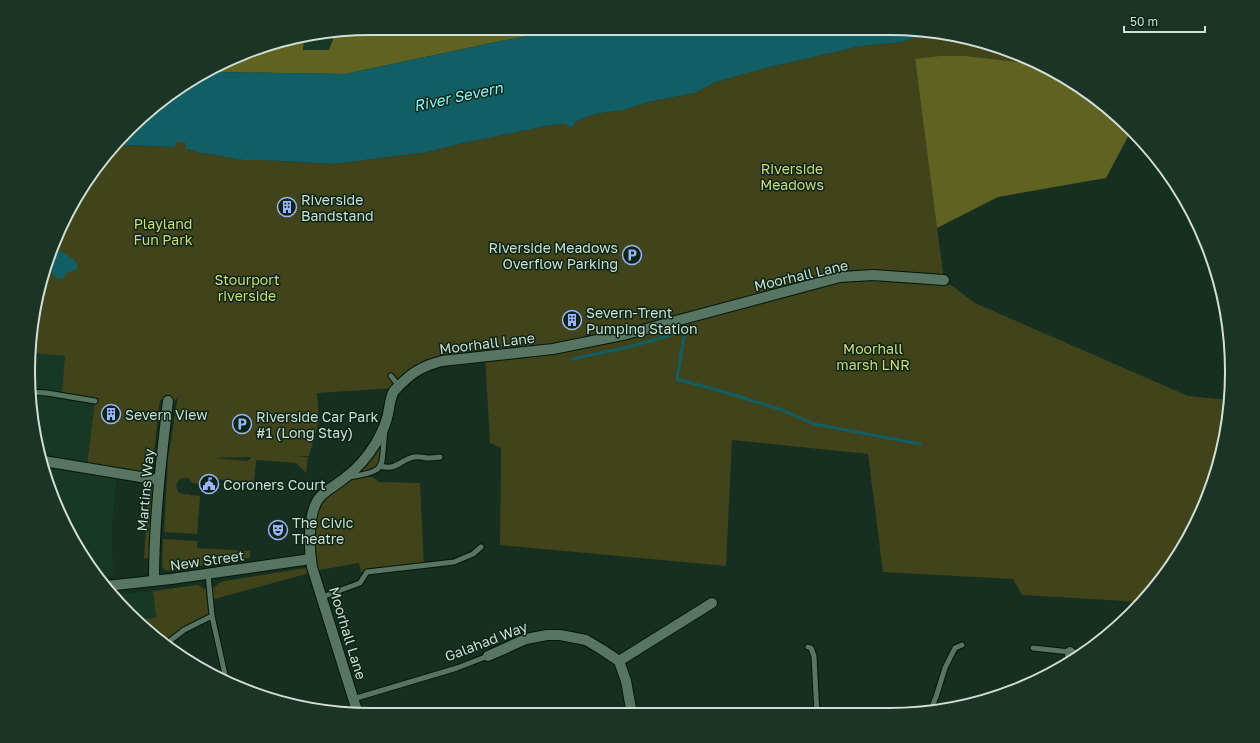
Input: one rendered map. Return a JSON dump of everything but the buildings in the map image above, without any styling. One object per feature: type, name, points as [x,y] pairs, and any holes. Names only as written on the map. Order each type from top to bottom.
[{"type":"street","name":"Moorhall Lane","points":[[356,707],[311,559],[311,522],[316,502],[321,496],[345,478],[367,456],[376,442],[387,418],[391,396],[398,386],[419,368],[428,364],[442,361],[553,349],[627,334],[840,277],[873,275],[944,280]]},
{"type":"street","name":"Martins Way","points":[[154,581],[159,480],[168,401]]},
{"type":"street","points":[[47,461],[159,480]]},
{"type":"street","name":"New Street","points":[[113,585],[208,574],[311,559]]},
{"type":"street","points":[[631,708],[626,681],[618,661],[712,603]]},
{"type":"street","name":"Galahad Way","points":[[488,656],[526,639],[547,635],[560,635],[586,640],[618,661]]},
{"type":"lane","points":[[391,376],[398,386]]},
{"type":"lane","points":[[36,392],[95,401]]},
{"type":"lane","points":[[345,478],[373,473],[380,466],[383,460],[383,446],[387,418]]},
{"type":"lane","points":[[380,466],[387,468],[394,467],[412,457],[417,456],[427,458],[440,457]]},
{"type":"lane","points":[[322,598],[360,583],[368,572],[454,562],[473,554],[481,546]]},
{"type":"lane","points":[[208,574],[212,616],[225,674]]},
{"type":"lane","points":[[170,641],[184,630],[212,616]]},
{"type":"lane","points":[[933,705],[939,690],[945,668],[956,648],[962,645]]},
{"type":"lane","points":[[808,647],[811,648],[814,656],[817,708]]},
{"type":"lane","points":[[1033,648],[1067,656]]},
{"type":"lane","name":"Galahad Way","points":[[353,699],[457,668],[488,656]]},
{"type":"shaded area","points":[[534,35],[345,74],[219,72],[263,53],[304,42],[303,50],[329,50],[334,37],[349,36]]},
{"type":"shaded area","points":[[334,37],[330,50],[303,50],[304,42]]},
{"type":"shaded area","points":[[940,56],[966,56],[1019,62],[1057,80],[1075,92],[1110,119],[1128,136],[1106,178],[998,197],[937,228],[915,59]]},
{"type":"shaded area","points":[[36,353],[66,356],[95,401],[87,465],[46,458],[38,415],[35,372]]},
{"type":"shaded area","points":[[48,466],[117,478],[112,525],[113,576],[105,577],[80,540],[61,500]]},
{"type":"shaded area","points":[[153,591],[156,618],[146,620],[120,594]]},
{"type":"green space","points":[[912,38],[928,38],[954,41],[976,46],[1019,62],[966,56],[915,59],[944,280],[876,280],[951,285],[975,303],[1188,396],[1223,399],[1219,437],[1214,459],[1199,500],[1180,540],[1155,576],[1133,601],[1022,595],[1013,579],[883,572],[868,454],[732,440],[726,566],[500,545],[501,448],[490,443],[485,356],[496,354],[426,359],[402,380],[396,388],[317,393],[319,421],[309,456],[297,457],[308,457],[306,473],[296,463],[256,460],[254,482],[201,478],[200,484],[193,483],[188,478],[183,478],[177,483],[177,490],[180,493],[200,496],[197,534],[164,532],[168,459],[178,396],[175,401],[160,400],[151,471],[146,473],[87,465],[95,401],[62,395],[65,356],[36,353],[41,306],[46,284],[61,243],[80,203],[105,167],[124,145],[174,147],[175,142],[186,142],[186,149],[243,160],[333,164],[428,152],[551,125],[565,124],[573,126],[576,122],[586,117],[601,113],[624,110],[648,102],[695,93],[716,82],[766,68],[861,46],[903,42]],"holes":[[[251,457],[248,461],[213,458]]]},
{"type":"green space","points":[[387,418],[380,466],[365,475],[374,478],[379,482],[420,483],[424,566],[361,572],[359,563],[320,570],[211,600],[212,616],[193,625],[171,641],[145,620],[156,617],[153,591],[198,585],[204,589],[215,587],[224,581],[312,567],[314,507],[358,466]]},
{"type":"green space","points":[[149,482],[153,484],[154,489],[149,558],[144,558]]},
{"type":"green space","points":[[163,539],[197,541],[197,548],[250,551],[250,558],[167,571],[162,566]]},
{"type":"water","name":"River Severn","points":[[534,35],[888,35],[928,38],[912,38],[903,42],[861,46],[766,68],[716,82],[695,93],[648,102],[624,110],[601,113],[586,117],[570,127],[565,124],[551,125],[428,152],[333,164],[243,160],[186,149],[185,142],[175,142],[175,147],[124,145],[150,119],[167,105],[203,80],[219,72],[345,74]]},
{"type":"water","points":[[61,251],[73,259],[77,264],[77,269],[68,272],[63,278],[55,277],[52,273],[52,266],[58,252]]},
{"type":"waterway","points":[[572,359],[629,347],[685,331],[677,379],[782,410],[814,424],[920,444]]},
{"type":"place","name":"Riverside Bandstand","points":[[287,207]]},
{"type":"place","name":"Riverside Meadows Overflow Parking","points":[[632,255]]},
{"type":"place","name":"Severn-Trent Pumping Station","points":[[572,320]]},
{"type":"place","name":"Severn View","points":[[111,414]]},
{"type":"place","name":"Riverside Car Park #1 (Long Stay)","points":[[242,424]]},
{"type":"place","name":"Coroners Court","points":[[209,484]]},
{"type":"place","name":"The Civic Theatre","points":[[278,530]]},
{"type":"park label","name":"Riverside Meadows","points":[[792,176]]},
{"type":"park label","name":"Playland Fun Park","points":[[163,232]]},
{"type":"park label","name":"Stourport riverside","points":[[247,288]]},
{"type":"park label","name":"Moorhall marsh LNR","points":[[873,356]]}]
